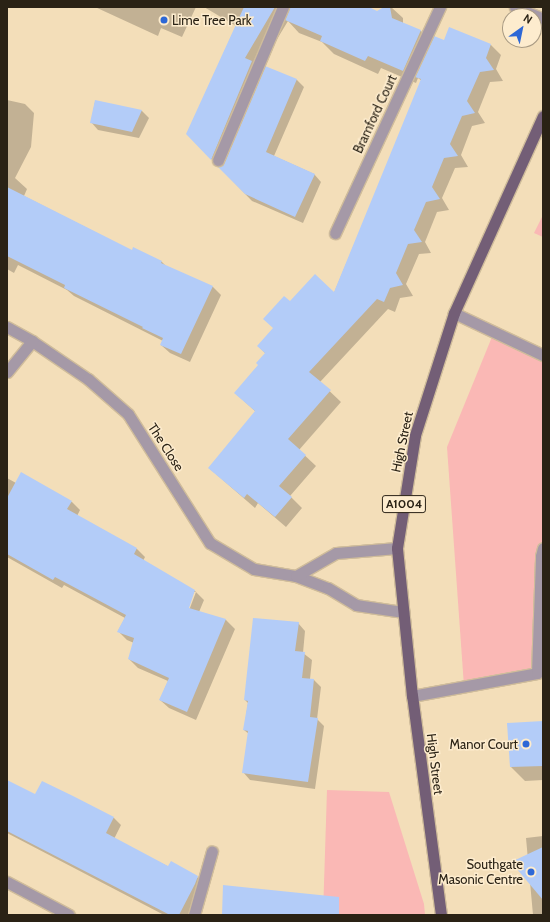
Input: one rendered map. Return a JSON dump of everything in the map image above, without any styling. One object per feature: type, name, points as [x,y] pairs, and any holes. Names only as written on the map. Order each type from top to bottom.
[{"type":"main road","name":"High Street","points":[[440,915],[412,696],[397,548],[415,434],[454,313],[543,116]]},
{"type":"street","points":[[218,160],[283,7]]},
{"type":"street","name":"Bramford Court","points":[[335,233],[440,7]]},
{"type":"street","points":[[515,7],[543,19]]},
{"type":"street","points":[[454,313],[543,355]]},
{"type":"street","name":"The Close","points":[[7,328],[32,341],[88,380],[128,414],[210,543],[254,569],[296,576],[328,588],[356,604],[404,612]]},
{"type":"street","points":[[7,372],[32,341]]},
{"type":"street","points":[[296,576],[336,553],[397,548]]},
{"type":"street","points":[[412,696],[537,673],[541,556],[543,548]]},
{"type":"street","points":[[194,915],[212,851]]},
{"type":"street","points":[[7,882],[70,915]]},
{"type":"shaded area","points":[[543,215],[543,237],[534,233]]},
{"type":"shaded area","points":[[494,332],[543,355],[543,548],[537,673],[464,686],[447,447]]},
{"type":"shaded area","points":[[327,790],[389,792],[424,904],[425,915],[323,915]]},
{"type":"building","points":[[244,7],[275,7],[245,58],[252,61],[211,160],[186,134]]},
{"type":"building","points":[[290,7],[369,7],[377,11],[384,7],[390,7],[392,18],[421,30],[403,71],[368,56],[365,61],[320,41],[322,36],[285,20]]},
{"type":"building","points":[[449,27],[491,44],[486,58],[494,70],[480,72],[467,101],[475,113],[462,116],[450,144],[458,156],[444,158],[432,187],[440,199],[426,202],[414,230],[422,242],[408,244],[396,273],[403,285],[390,288],[384,302],[377,299],[309,372],[331,390],[288,439],[306,455],[279,486],[292,497],[275,517],[247,494],[244,498],[208,468],[255,411],[234,393],[258,365],[256,363],[265,353],[257,346],[273,328],[263,319],[284,296],[290,301],[315,274],[334,292],[421,79],[415,77],[434,36],[444,40]]},
{"type":"building","points":[[265,66],[297,79],[266,152],[315,174],[295,217],[245,194],[218,167],[224,163]]},
{"type":"building","points":[[95,100],[142,110],[132,132],[90,123]]},
{"type":"building","points":[[7,187],[132,250],[133,247],[162,261],[161,263],[213,286],[181,354],[160,345],[163,338],[64,288],[65,285],[7,256]]},
{"type":"building","points":[[21,472],[72,501],[67,509],[137,548],[134,554],[195,590],[189,608],[226,619],[187,712],[159,700],[169,678],[128,659],[134,638],[117,632],[126,615],[55,577],[53,580],[7,554],[7,498]]},
{"type":"building","points":[[253,618],[299,622],[295,651],[305,652],[302,678],[314,679],[310,717],[318,718],[308,782],[242,773],[248,731],[243,730],[248,701],[244,700]]},
{"type":"building","name":"Manor Court","points":[[543,721],[543,766],[510,767],[507,723]]},
{"type":"building","points":[[7,780],[35,794],[42,781],[73,796],[114,817],[106,833],[168,866],[171,861],[198,876],[179,915],[170,915],[7,831]]},
{"type":"building","points":[[543,847],[543,900],[511,862]]},
{"type":"building","points":[[223,885],[339,897],[339,915],[222,915]]},
{"type":"place","name":"Lime Tree Park","points":[[164,20]]},
{"type":"place","name":"Manor Court","points":[[526,744]]},
{"type":"place","name":"Southgate Masonic Centre","points":[[531,872]]}]
